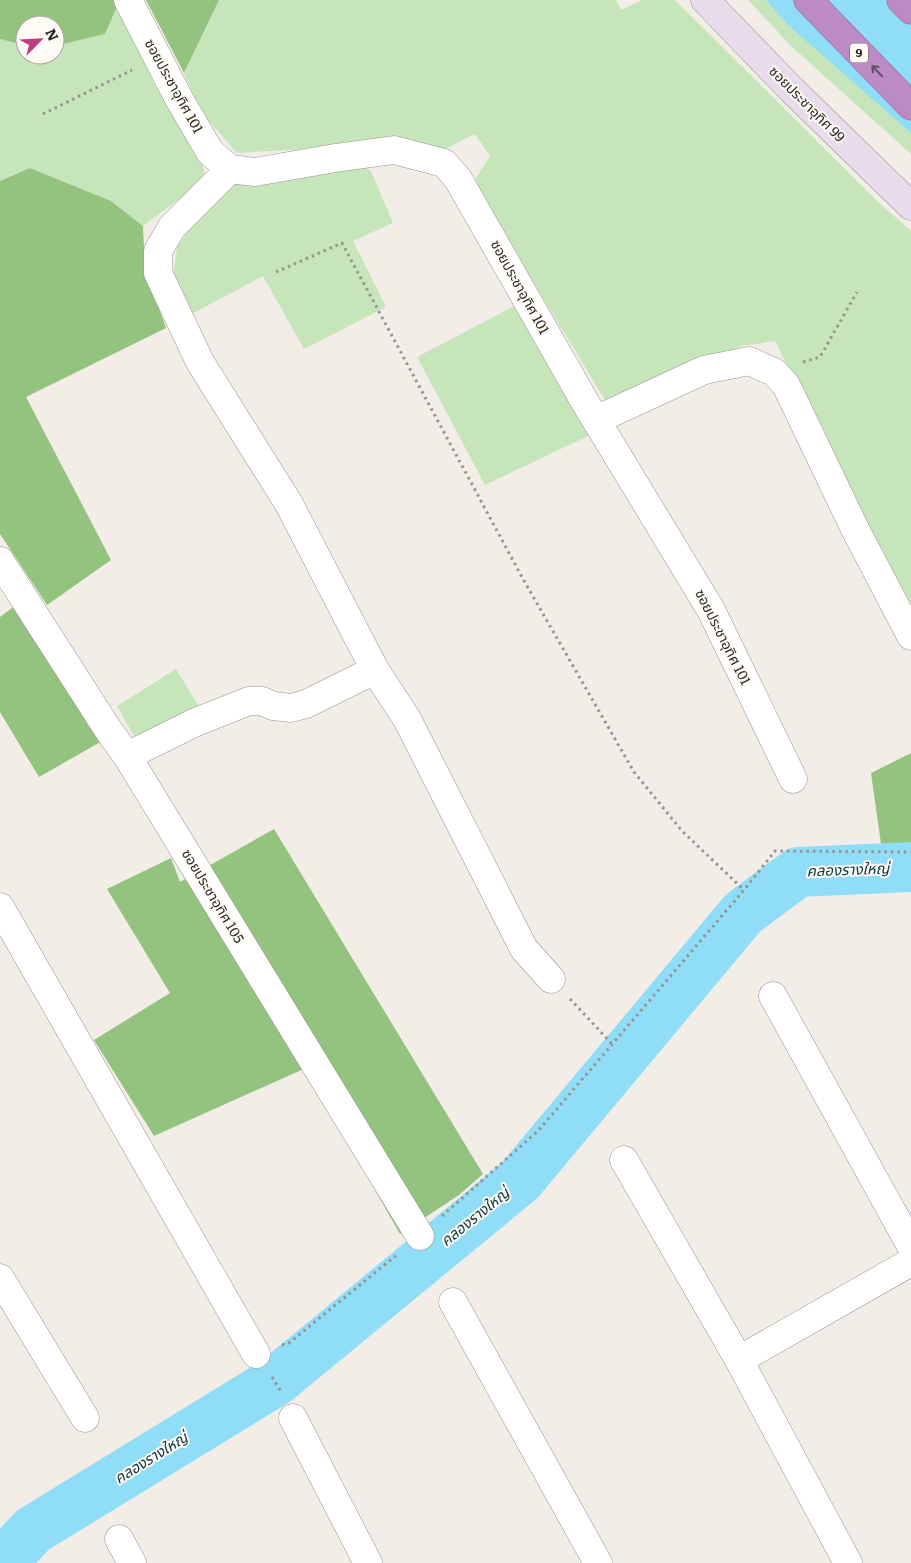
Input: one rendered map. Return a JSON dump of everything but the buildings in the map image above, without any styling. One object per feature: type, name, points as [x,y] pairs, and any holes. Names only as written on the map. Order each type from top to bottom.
[{"type":"highway","name":"9","points":[[808,0],[911,106]]},
{"type":"highway","points":[[901,0],[911,10]]},
{"type":"main road","name":"ซอยประชาอุทิศ 99","points":[[705,0],[792,90],[911,206]]},
{"type":"street","name":"ซอยประชาอุทิศ 101","points":[[128,0],[178,97],[210,152],[230,169],[255,172],[394,150],[444,163],[458,179],[596,420],[711,610],[793,779]]},
{"type":"street","points":[[230,169],[172,227],[158,251],[158,273],[200,362],[289,504],[375,670],[407,719],[524,949],[551,979]]},
{"type":"street","points":[[596,420],[704,370],[749,361],[774,372],[786,385],[855,529],[911,636]]},
{"type":"street","name":"ซอยประชาอุทิศ 105","points":[[0,561],[127,756],[420,1236]]},
{"type":"street","points":[[127,756],[196,722],[249,701],[291,708],[306,704],[375,670]]},
{"type":"street","points":[[0,907],[254,1350]]},
{"type":"street","points":[[773,996],[911,1246]]},
{"type":"street","points":[[624,1160],[739,1360],[848,1563]]},
{"type":"street","points":[[739,1360],[911,1262]]},
{"type":"street","points":[[0,1278],[85,1418]]},
{"type":"street","points":[[453,1302],[598,1563]]},
{"type":"street","points":[[293,1418],[368,1563]]},
{"type":"street","points":[[119,1539],[132,1563]]},
{"type":"path","points":[[43,114],[157,57]]},
{"type":"path","points":[[276,272],[342,243],[523,579],[634,772],[682,831],[744,890]]},
{"type":"path","points":[[774,372],[820,357],[856,292]]},
{"type":"path","points":[[254,1350],[272,1348],[289,1343],[420,1236],[538,1131],[744,890],[775,851],[911,852]]},
{"type":"path","points":[[551,979],[612,1044]]},
{"type":"green space","points":[[0,0],[118,0],[119,2],[105,34],[65,44],[65,15],[15,15],[15,43],[0,39]]},
{"type":"green space","points":[[146,0],[219,0],[184,73]]},
{"type":"green space","points":[[219,0],[616,0],[621,10],[642,0],[675,0],[877,201],[911,231],[911,613],[775,341],[742,346],[605,400],[473,183],[490,156],[475,134],[437,153],[355,146],[237,153],[200,111],[184,73]]},
{"type":"green space","points":[[748,0],[911,0],[911,154],[791,46]]},
{"type":"green space","points":[[119,2],[154,84],[202,163],[206,179],[143,226],[111,201],[30,168],[0,181],[0,39],[15,43],[15,65],[65,65],[65,44],[105,34]]},
{"type":"green space","points":[[358,162],[371,171],[393,223],[353,241],[386,307],[304,349],[263,276],[188,316],[172,285],[177,247],[199,216],[231,184],[257,177]]},
{"type":"green space","points":[[30,168],[111,201],[143,226],[145,270],[166,328],[26,397],[111,560],[47,605],[0,534],[0,181]]},
{"type":"green space","points":[[520,303],[590,435],[485,485],[417,357]]},
{"type":"green space","points":[[16,605],[102,741],[39,777],[0,712],[0,617]]},
{"type":"green space","points":[[176,669],[202,711],[138,743],[117,706]]},
{"type":"green space","points":[[911,753],[911,845],[881,844],[871,773]]},
{"type":"green space","points":[[274,829],[483,1174],[459,1195],[400,1234],[306,1068],[154,1136],[94,1040],[170,993],[107,889],[171,858],[180,882]]},
{"type":"water","points":[[766,0],[911,0],[911,133],[787,24]]},
{"type":"waterway","name":"คลองรางใหญ่","points":[[2,1563],[33,1530],[276,1381],[520,1180],[743,913],[798,872],[911,867]]}]
